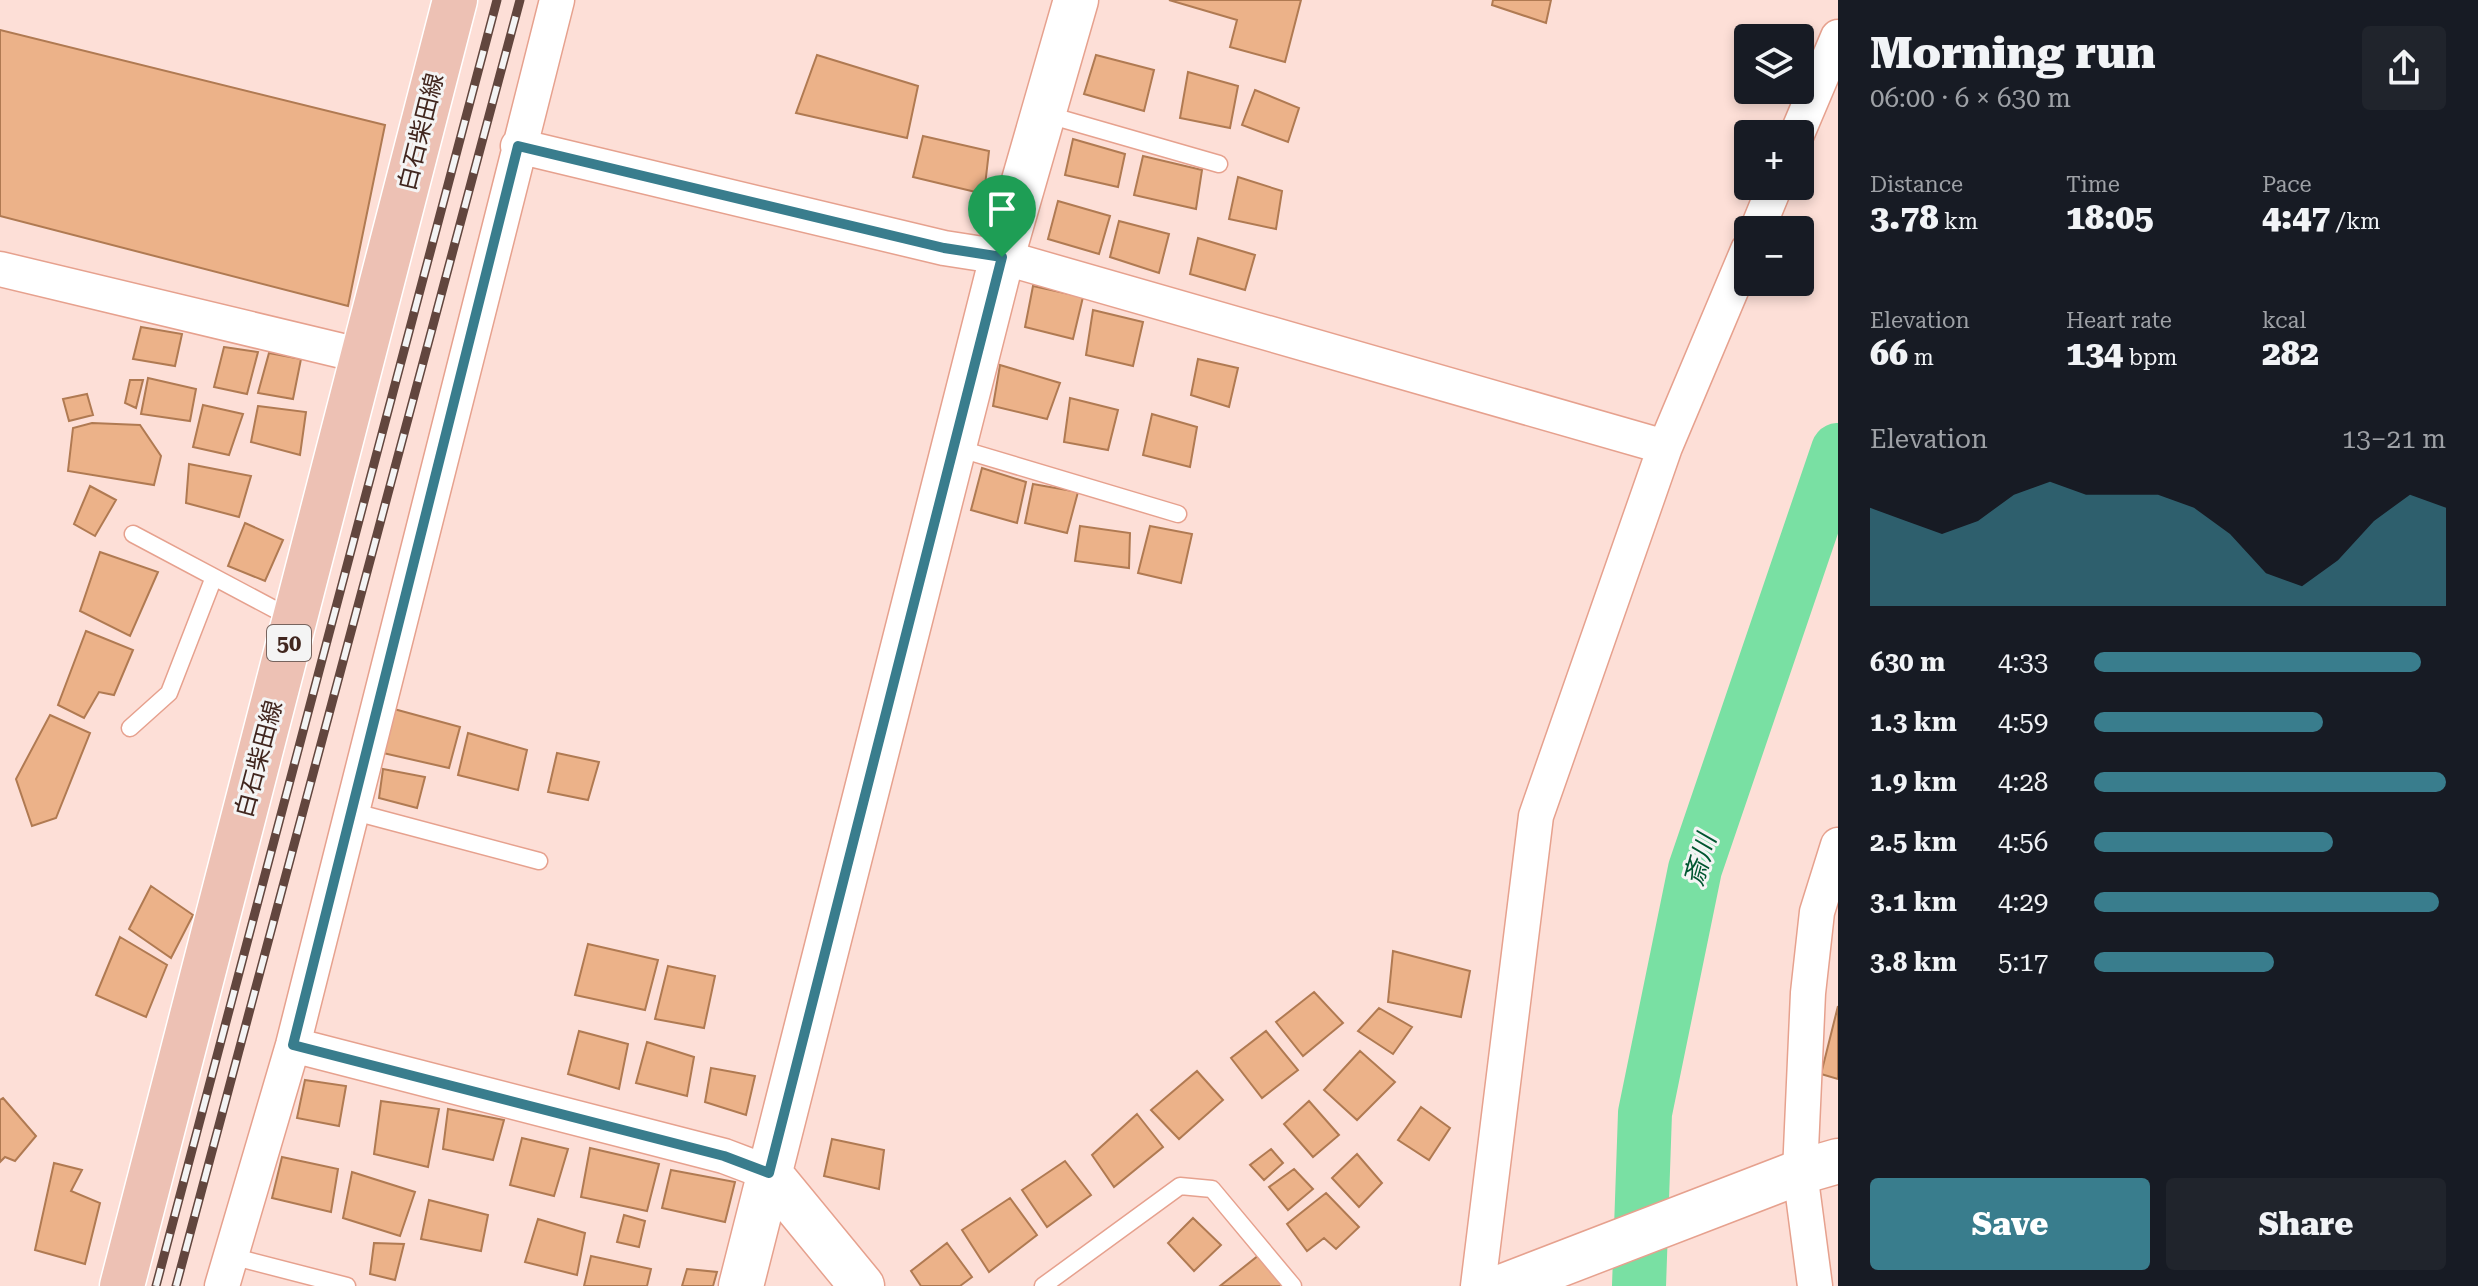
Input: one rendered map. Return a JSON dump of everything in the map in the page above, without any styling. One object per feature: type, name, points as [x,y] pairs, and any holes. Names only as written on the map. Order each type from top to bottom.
[{"type":"main road","name":"白石柴田線","points":[[122,1286],[455,0]]},
{"type":"street","points":[[227,1271],[293,1045],[557,0]]},
{"type":"street","points":[[741,1286],[1002,257],[1076,0]]},
{"type":"street","points":[[1803,120],[1838,37]]},
{"type":"street","points":[[518,146],[944,248],[1002,257],[1665,447]]},
{"type":"street","points":[[0,269],[363,356]]},
{"type":"street","points":[[1734,283],[1665,447],[1536,816],[1509,1283],[1819,1167]]},
{"type":"street","points":[[1815,1286],[1819,1167],[1808,993],[1817,912],[1838,845]]},
{"type":"street","points":[[293,1045],[724,1156],[769,1173],[862,1286]]},
{"type":"lane","points":[[1045,114],[1219,164]]},
{"type":"lane","points":[[954,447],[1178,514]]},
{"type":"lane","points":[[133,534],[295,620]]},
{"type":"lane","points":[[130,728],[169,693],[214,577]]},
{"type":"lane","points":[[351,811],[539,861]]},
{"type":"lane","points":[[1043,1286],[1180,1186],[1212,1189],[1293,1286]]},
{"type":"lane","points":[[227,1271],[347,1286]]},
{"type":"building","points":[[1169,0],[1301,0],[1285,62],[1230,47],[1237,20]]},
{"type":"building","points":[[1493,0],[1551,0],[1546,23],[1492,5]]},
{"type":"building","points":[[0,30],[385,125],[348,306],[0,216]]},
{"type":"building","points":[[817,55],[918,86],[907,138],[796,113]]},
{"type":"building","points":[[1096,55],[1154,70],[1144,111],[1084,94]]},
{"type":"building","points":[[1188,72],[1238,86],[1230,128],[1180,118]]},
{"type":"building","points":[[1255,90],[1299,108],[1288,142],[1242,125]]},
{"type":"building","points":[[923,136],[989,151],[984,194],[913,177]]},
{"type":"building","points":[[1073,139],[1125,154],[1118,187],[1065,175]]},
{"type":"building","points":[[1143,156],[1202,170],[1196,209],[1134,195]]},
{"type":"building","points":[[1238,177],[1282,191],[1276,229],[1229,219]]},
{"type":"building","points":[[1058,201],[1110,216],[1099,254],[1048,239]]},
{"type":"building","points":[[1119,221],[1169,234],[1159,273],[1110,257]]},
{"type":"building","points":[[1198,238],[1255,255],[1245,290],[1190,274]]},
{"type":"building","points":[[1033,286],[1083,297],[1073,339],[1025,327]]},
{"type":"building","points":[[1093,310],[1143,322],[1133,366],[1086,355]]},
{"type":"building","points":[[141,327],[182,334],[175,366],[133,359]]},
{"type":"building","points":[[224,347],[258,352],[247,394],[214,387]]},
{"type":"building","points":[[269,353],[301,359],[293,399],[258,393]]},
{"type":"building","points":[[1198,359],[1238,368],[1229,407],[1191,395]]},
{"type":"building","points":[[1000,365],[1060,383],[1047,419],[993,406]]},
{"type":"building","points":[[148,378],[196,389],[190,421],[141,414]]},
{"type":"building","points":[[130,380],[143,380],[136,408],[125,403]]},
{"type":"building","points":[[87,394],[93,415],[69,421],[63,399]]},
{"type":"building","points":[[1070,398],[1118,410],[1108,450],[1064,442]]},
{"type":"building","points":[[203,405],[243,414],[229,455],[193,447]]},
{"type":"building","points":[[258,406],[306,412],[300,455],[251,442]]},
{"type":"building","points":[[1152,414],[1197,427],[1190,467],[1143,455]]},
{"type":"building","points":[[92,423],[140,425],[161,456],[154,485],[68,471],[73,428]]},
{"type":"building","points":[[189,464],[251,476],[239,517],[186,503]]},
{"type":"building","points":[[982,468],[1026,482],[1017,523],[971,510]]},
{"type":"building","points":[[1033,484],[1078,492],[1067,533],[1025,523]]},
{"type":"building","points":[[90,486],[116,500],[95,536],[74,524]]},
{"type":"building","points":[[245,523],[283,540],[265,581],[228,566]]},
{"type":"building","points":[[1080,526],[1130,533],[1129,568],[1075,561]]},
{"type":"building","points":[[1150,526],[1192,534],[1181,583],[1138,573]]},
{"type":"building","points":[[100,552],[158,572],[130,636],[80,611]]},
{"type":"building","points":[[86,631],[133,650],[114,695],[99,692],[84,718],[58,705]]},
{"type":"building","points":[[394,709],[460,727],[449,768],[383,753]]},
{"type":"building","points":[[50,715],[90,733],[56,818],[32,826],[16,779]]},
{"type":"building","points":[[468,733],[527,750],[518,790],[458,775]]},
{"type":"building","points":[[557,753],[599,762],[588,800],[548,792]]},
{"type":"building","points":[[383,769],[425,777],[417,808],[379,798]]},
{"type":"building","points":[[151,886],[193,915],[171,958],[129,929]]},
{"type":"building","points":[[120,937],[167,965],[146,1017],[96,995]]},
{"type":"building","points":[[588,944],[658,960],[645,1010],[575,995]]},
{"type":"building","points":[[1393,951],[1470,971],[1461,1017],[1388,1002]]},
{"type":"building","points":[[668,966],[715,976],[704,1028],[655,1019]]},
{"type":"building","points":[[1314,992],[1343,1023],[1303,1056],[1276,1022]]},
{"type":"building","points":[[1838,1006],[1838,1079],[1821,1074]]},
{"type":"building","points":[[1379,1008],[1412,1027],[1393,1054],[1358,1031]]},
{"type":"building","points":[[579,1031],[628,1044],[619,1089],[568,1074]]},
{"type":"building","points":[[1266,1031],[1298,1070],[1262,1098],[1231,1058]]},
{"type":"building","points":[[647,1042],[694,1057],[687,1096],[636,1083]]},
{"type":"building","points":[[1360,1051],[1395,1082],[1357,1120],[1324,1090]]},
{"type":"building","points":[[711,1068],[755,1076],[746,1115],[705,1102]]},
{"type":"building","points":[[1197,1071],[1223,1100],[1179,1139],[1151,1110]]},
{"type":"building","points":[[305,1080],[346,1086],[339,1126],[297,1118]]},
{"type":"building","points":[[3,1098],[36,1136],[15,1161],[5,1157],[0,1162],[0,1100]]},
{"type":"building","points":[[381,1101],[439,1109],[428,1167],[374,1154]]},
{"type":"building","points":[[1309,1101],[1339,1135],[1313,1157],[1284,1124]]},
{"type":"building","points":[[1421,1107],[1450,1128],[1429,1160],[1398,1140]]},
{"type":"building","points":[[448,1109],[504,1120],[493,1160],[443,1149]]},
{"type":"building","points":[[1137,1114],[1163,1147],[1114,1187],[1092,1155]]},
{"type":"building","points":[[522,1138],[568,1149],[554,1196],[510,1185]]},
{"type":"building","points":[[832,1139],[884,1150],[879,1189],[824,1176]]},
{"type":"building","points":[[590,1148],[659,1164],[647,1211],[581,1197]]},
{"type":"building","points":[[1271,1149],[1283,1163],[1264,1180],[1250,1165]]},
{"type":"building","points":[[1357,1154],[1382,1183],[1359,1207],[1332,1178]]},
{"type":"building","points":[[282,1157],[338,1169],[331,1212],[272,1198]]},
{"type":"building","points":[[1065,1161],[1091,1195],[1047,1227],[1022,1190]]},
{"type":"building","points":[[54,1163],[82,1170],[71,1191],[100,1203],[85,1264],[35,1250]]},
{"type":"building","points":[[1294,1169],[1313,1189],[1288,1210],[1269,1187]]},
{"type":"building","points":[[671,1170],[735,1182],[725,1222],[662,1208]]},
{"type":"building","points":[[352,1172],[415,1192],[400,1236],[343,1218]]},
{"type":"building","points":[[1326,1193],[1359,1227],[1336,1249],[1324,1238],[1307,1251],[1287,1224]]},
{"type":"building","points":[[1010,1198],[1037,1235],[989,1272],[962,1230]]},
{"type":"building","points":[[429,1200],[488,1215],[481,1251],[421,1239]]},
{"type":"building","points":[[624,1215],[645,1221],[639,1247],[617,1242]]},
{"type":"building","points":[[1193,1218],[1221,1245],[1194,1271],[1168,1243]]},
{"type":"building","points":[[538,1219],[585,1233],[577,1275],[525,1262]]},
{"type":"building","points":[[374,1243],[404,1244],[395,1280],[370,1274]]},
{"type":"building","points":[[947,1243],[972,1277],[960,1286],[921,1286],[911,1271]]},
{"type":"building","points":[[1259,1255],[1283,1286],[1220,1286]]},
{"type":"building","points":[[591,1256],[651,1269],[647,1286],[584,1286]]},
{"type":"building","points":[[687,1269],[717,1272],[713,1286],[682,1286]]},
{"type":"waterway","name":"斎川","points":[[1639,1286],[1645,1113],[1695,869],[1838,450]]},
{"type":"railway","points":[[156,1286],[497,0]]},
{"type":"railway","points":[[176,1286],[520,0]]},
{"type":"route","points":[[518,146],[944,248],[1002,257],[769,1173],[724,1156],[293,1045],[518,146]]}]
